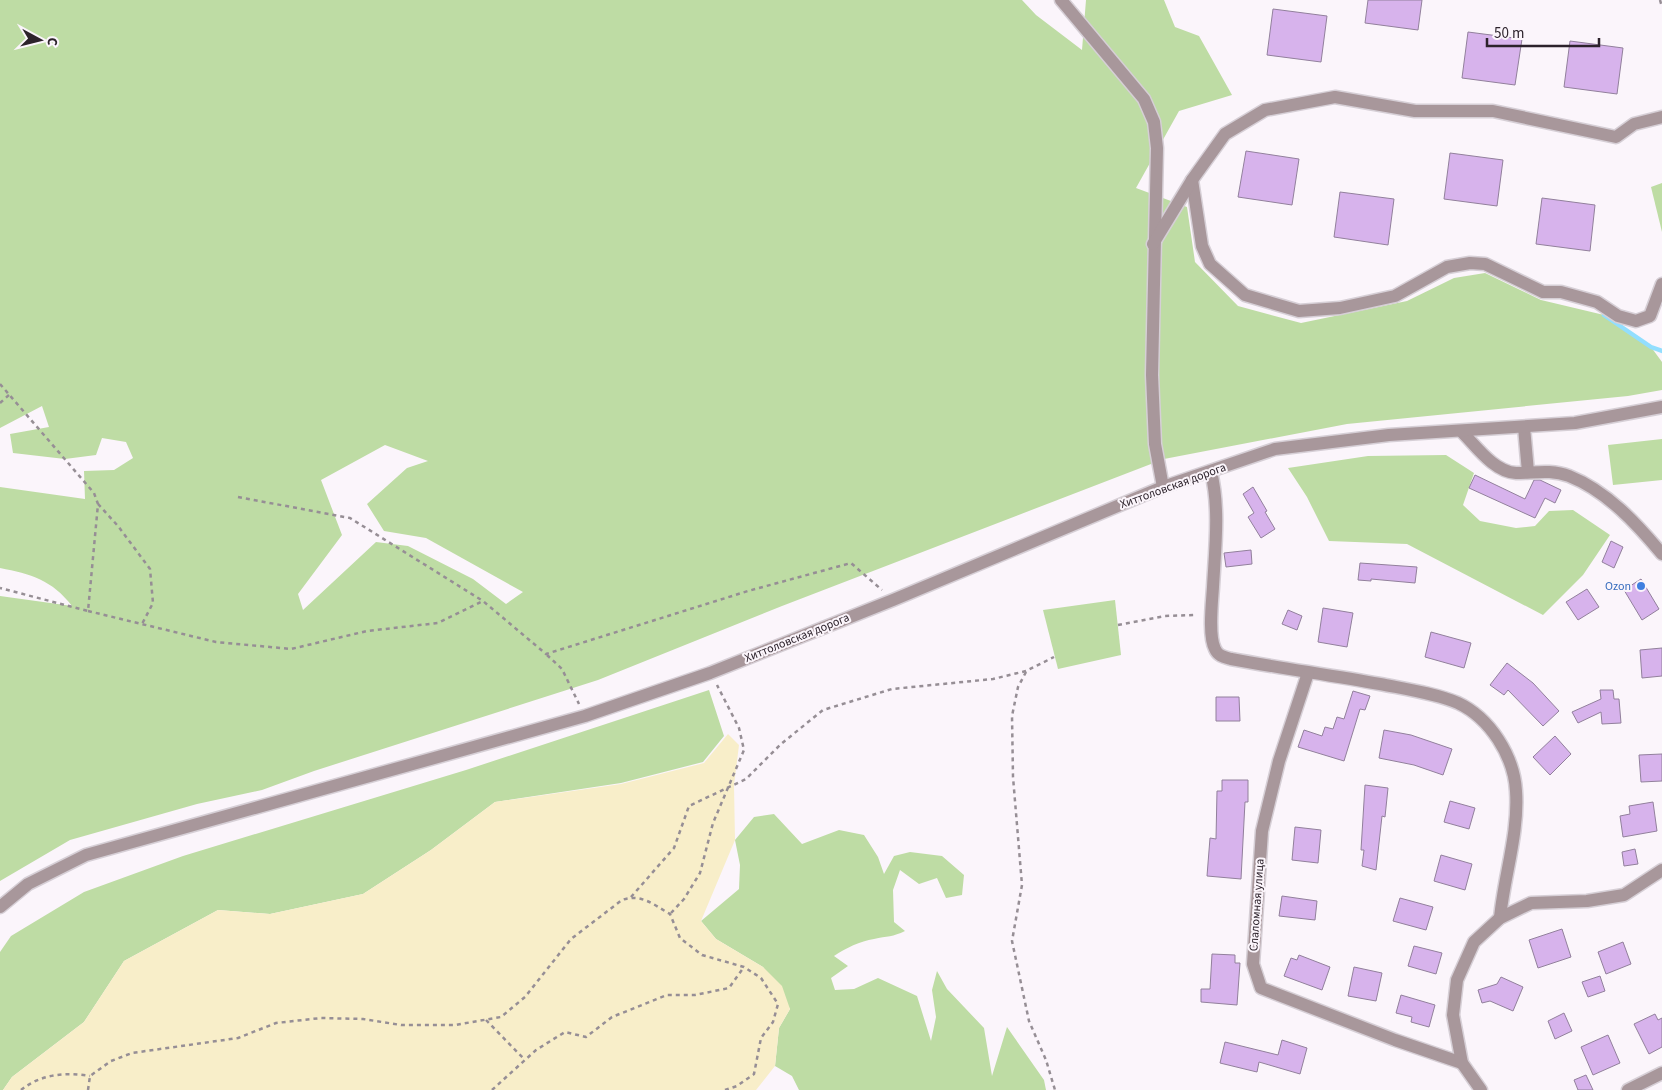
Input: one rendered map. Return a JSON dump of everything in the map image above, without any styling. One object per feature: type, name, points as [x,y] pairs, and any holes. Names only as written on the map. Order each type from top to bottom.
[{"type":"street","points":[[1061,0],[1144,99],[1154,122],[1157,148],[1153,244],[1152,375],[1155,444],[1163,488]]},
{"type":"street","points":[[1153,244],[1192,180],[1225,134],[1266,110],[1335,97],[1415,111],[1493,111],[1616,137],[1634,124],[1662,117]]},
{"type":"street","points":[[1192,180],[1202,246],[1210,264],[1245,295],[1299,311],[1340,308],[1395,296],[1448,267],[1470,263],[1485,264],[1543,292],[1561,292],[1597,302],[1618,316],[1636,321],[1650,316],[1662,284]]},
{"type":"street","name":"Хиттоловская дорога","points":[[0,907],[28,884],[86,855],[585,716],[710,673],[894,600],[1163,488],[1275,449],[1380,436],[1576,424],[1662,407]]},
{"type":"street","points":[[1524,427],[1528,472]]},
{"type":"street","points":[[1462,432],[1491,462],[1514,473],[1542,471],[1567,475],[1583,482],[1628,515],[1662,554]]},
{"type":"street","points":[[1211,472],[1215,487],[1215,542],[1211,614],[1214,648],[1220,655],[1231,659],[1308,673],[1331,675],[1408,689],[1458,704],[1490,727],[1508,755],[1516,790],[1513,839],[1503,884],[1500,918]]},
{"type":"street","name":"Слаломная улица","points":[[1308,673],[1279,761],[1262,831],[1253,964],[1261,988],[1395,1040],[1462,1063]]},
{"type":"street","points":[[1481,1090],[1462,1063],[1453,1015],[1457,980],[1474,942],[1500,918],[1531,903],[1587,900],[1624,895],[1662,870]]},
{"type":"street","points":[[1628,1090],[1662,1073]]},
{"type":"path","points":[[1660,0],[1662,8]]},
{"type":"path","points":[[0,384],[94,493],[98,504],[118,526],[150,569],[152,603],[142,624]]},
{"type":"path","points":[[0,402],[9,395]]},
{"type":"path","points":[[238,497],[350,518],[483,601],[562,669],[585,716]]},
{"type":"path","points":[[88,611],[98,504]]},
{"type":"path","points":[[546,654],[748,591],[851,563],[894,600]]},
{"type":"path","points":[[0,588],[216,642],[291,649],[367,631],[438,623],[483,601]]},
{"type":"path","points":[[1118,625],[1165,616],[1211,614]]},
{"type":"path","points":[[631,897],[674,848],[689,806],[746,779],[781,744],[823,710],[892,689],[993,679],[1026,672],[1054,657]]},
{"type":"path","points":[[1026,672],[1018,687],[1012,716],[1013,777],[1022,885],[1012,941],[1029,1022],[1046,1060],[1055,1090]]},
{"type":"path","points":[[670,914],[684,899],[700,873],[713,823],[744,750],[739,728],[710,673]]},
{"type":"path","points":[[22,1090],[42,1078],[76,1074],[90,1076],[112,1061],[132,1054],[238,1038],[276,1023],[321,1018],[363,1019],[401,1025],[455,1025],[502,1017],[525,997],[571,939],[622,900],[631,897],[641,898],[670,914],[680,938],[702,955],[744,967],[761,978],[778,1004],[772,1022],[761,1038],[754,1074],[737,1086],[725,1090]]},
{"type":"path","points":[[492,1090],[525,1060],[565,1032],[586,1037],[612,1017],[668,995],[695,994],[730,988],[744,967]]},
{"type":"path","points":[[486,1020],[525,1060]]},
{"type":"path","points":[[88,1090],[90,1076]]},
{"type":"green space","points":[[0,0],[1022,0],[1036,15],[1082,50],[1086,0],[1164,0],[1175,27],[1199,36],[1232,95],[1179,111],[1136,188],[1187,207],[1195,262],[1238,306],[1301,323],[1407,301],[1454,278],[1485,273],[1541,300],[1604,315],[1651,347],[1662,362],[1662,390],[1628,396],[1347,424],[1164,459],[782,606],[598,680],[314,771],[262,790],[197,804],[70,840],[0,881],[0,596],[72,606],[49,584],[22,573],[0,568],[0,487],[85,499],[84,471],[114,470],[133,458],[126,442],[102,438],[96,455],[65,459],[13,453],[10,434],[49,427],[42,406],[0,428]],"holes":[[[385,445],[428,461],[407,468],[367,504],[384,531],[426,538],[523,592],[506,604],[473,579],[408,546],[376,542],[303,610],[298,594],[342,535],[321,480]]]},
{"type":"green space","points":[[1662,183],[1662,232],[1651,187]]},
{"type":"green space","points":[[1662,439],[1662,480],[1613,485],[1608,445]]},
{"type":"green space","points":[[1446,455],[1474,473],[1463,505],[1480,521],[1516,528],[1535,526],[1549,511],[1573,510],[1610,535],[1583,575],[1543,615],[1407,544],[1329,541],[1307,497],[1288,468],[1368,456]]},
{"type":"green space","points":[[1115,600],[1121,655],[1058,669],[1043,610]]},
{"type":"green space","points":[[709,690],[724,736],[703,762],[621,783],[495,802],[431,850],[363,894],[270,914],[218,910],[124,961],[84,1022],[12,1077],[3,1090],[0,1090],[0,952],[11,936],[84,892],[183,856],[466,770]]},
{"type":"green space","points":[[774,814],[802,844],[839,830],[864,835],[878,857],[884,874],[894,856],[910,852],[942,856],[964,875],[962,895],[946,898],[937,878],[919,884],[900,870],[893,890],[894,922],[905,931],[858,943],[834,956],[848,966],[831,978],[835,990],[854,989],[878,978],[917,996],[931,1041],[936,1017],[932,990],[937,971],[947,989],[984,1028],[992,1076],[1007,1027],[1044,1080],[1046,1090],[799,1090],[792,1076],[775,1066],[779,1028],[790,1009],[763,967],[716,939],[701,921],[739,889],[740,865],[735,840],[754,817]]},
{"type":"sand","points":[[728,734],[739,745],[734,785],[735,840],[701,921],[716,939],[763,967],[782,986],[790,1009],[779,1028],[775,1066],[756,1090],[3,1090],[12,1077],[84,1022],[124,961],[218,910],[270,914],[363,894],[431,850],[495,802],[621,784],[704,763]]},
{"type":"building","points":[[1368,0],[1422,0],[1418,30],[1365,23]]},
{"type":"building","points":[[1273,9],[1327,16],[1321,62],[1267,55]]},
{"type":"building","points":[[1468,32],[1522,39],[1515,85],[1462,78]]},
{"type":"building","points":[[1570,41],[1623,48],[1617,94],[1564,87]]},
{"type":"building","points":[[1246,151],[1299,159],[1292,205],[1238,197]]},
{"type":"building","points":[[1450,153],[1503,160],[1497,206],[1444,199]]},
{"type":"building","points":[[1340,192],[1394,199],[1388,245],[1334,237]]},
{"type":"building","points":[[1542,198],[1595,205],[1590,251],[1536,244]]},
{"type":"building","points":[[1475,475],[1525,499],[1534,480],[1540,480],[1561,490],[1555,503],[1545,498],[1535,518],[1469,488]]},
{"type":"building","points":[[1253,487],[1275,529],[1261,538],[1248,517],[1254,513],[1243,494]]},
{"type":"building","points":[[1611,541],[1623,547],[1614,568],[1602,562]]},
{"type":"building","points":[[1251,550],[1252,564],[1226,567],[1224,553]]},
{"type":"building","points":[[1360,563],[1417,567],[1415,583],[1371,579],[1371,581],[1358,580]]},
{"type":"building","points":[[1641,579],[1659,609],[1642,620],[1624,590]]},
{"type":"building","points":[[1587,589],[1599,607],[1578,620],[1566,602]]},
{"type":"building","points":[[1323,608],[1353,613],[1347,647],[1318,642]]},
{"type":"building","points":[[1288,610],[1302,616],[1297,630],[1282,624]]},
{"type":"building","points":[[1431,632],[1471,643],[1464,668],[1425,657]]},
{"type":"building","points":[[1662,648],[1662,676],[1642,678],[1640,650]]},
{"type":"building","points":[[1507,663],[1533,683],[1559,711],[1543,726],[1508,690],[1504,695],[1490,685]]},
{"type":"building","points":[[1600,690],[1613,690],[1614,699],[1619,699],[1621,723],[1602,724],[1601,712],[1578,723],[1572,712],[1601,699]]},
{"type":"building","points":[[1353,691],[1370,696],[1365,710],[1360,709],[1344,761],[1298,747],[1304,730],[1322,736],[1325,727],[1333,729],[1337,717],[1344,719]]},
{"type":"building","points":[[1216,697],[1239,697],[1240,721],[1216,721]]},
{"type":"building","points":[[1384,730],[1411,735],[1452,749],[1443,775],[1414,765],[1379,758]]},
{"type":"building","points":[[1555,736],[1571,754],[1550,775],[1533,757]]},
{"type":"building","points":[[1662,754],[1662,781],[1641,782],[1639,755]]},
{"type":"building","points":[[1222,780],[1248,780],[1248,802],[1245,802],[1241,879],[1207,876],[1210,838],[1216,839],[1217,791],[1222,791]]},
{"type":"building","points":[[1365,785],[1388,788],[1385,817],[1382,816],[1376,870],[1362,866],[1364,850],[1361,850]]},
{"type":"building","points":[[1450,801],[1475,808],[1469,829],[1444,822]]},
{"type":"building","points":[[1653,802],[1657,831],[1623,837],[1620,816],[1630,814],[1629,806]]},
{"type":"building","points":[[1295,827],[1321,830],[1318,863],[1292,860]]},
{"type":"building","points":[[1635,849],[1638,864],[1624,866],[1622,852]]},
{"type":"building","points":[[1441,855],[1472,864],[1465,890],[1434,881]]},
{"type":"building","points":[[1282,896],[1317,901],[1315,920],[1279,916]]},
{"type":"building","points":[[1400,898],[1433,907],[1426,930],[1393,921]]},
{"type":"building","points":[[1562,929],[1571,957],[1538,968],[1529,940]]},
{"type":"building","points":[[1623,942],[1631,964],[1606,974],[1598,952]]},
{"type":"building","points":[[1414,946],[1442,953],[1436,974],[1408,966]]},
{"type":"building","points":[[1212,954],[1235,955],[1235,963],[1240,963],[1237,1005],[1201,1002],[1201,989],[1210,989]]},
{"type":"building","points":[[1299,955],[1330,967],[1322,990],[1284,976],[1291,958],[1297,960]]},
{"type":"building","points":[[1354,967],[1382,973],[1376,1001],[1348,996]]},
{"type":"building","points":[[1600,976],[1605,991],[1588,997],[1582,982]]},
{"type":"building","points":[[1501,977],[1523,987],[1513,1011],[1490,1001],[1482,1003],[1478,990],[1497,984]]},
{"type":"building","points":[[1401,995],[1435,1005],[1429,1027],[1411,1022],[1412,1017],[1396,1013]]},
{"type":"building","points":[[1564,1013],[1572,1031],[1555,1039],[1548,1021]]},
{"type":"building","points":[[1655,1014],[1658,1020],[1662,1018],[1662,1047],[1649,1054],[1634,1024]]},
{"type":"building","points":[[1608,1035],[1620,1063],[1593,1075],[1581,1047]]},
{"type":"building","points":[[1282,1040],[1307,1048],[1300,1074],[1259,1062],[1257,1072],[1220,1063],[1225,1042],[1278,1055]]},
{"type":"building","points":[[1586,1075],[1593,1090],[1578,1090],[1574,1080]]},
{"type":"waterway","points":[[1604,315],[1651,347],[1662,351]]},
{"type":"place","name":"Ozon","points":[[1641,586]]}]
